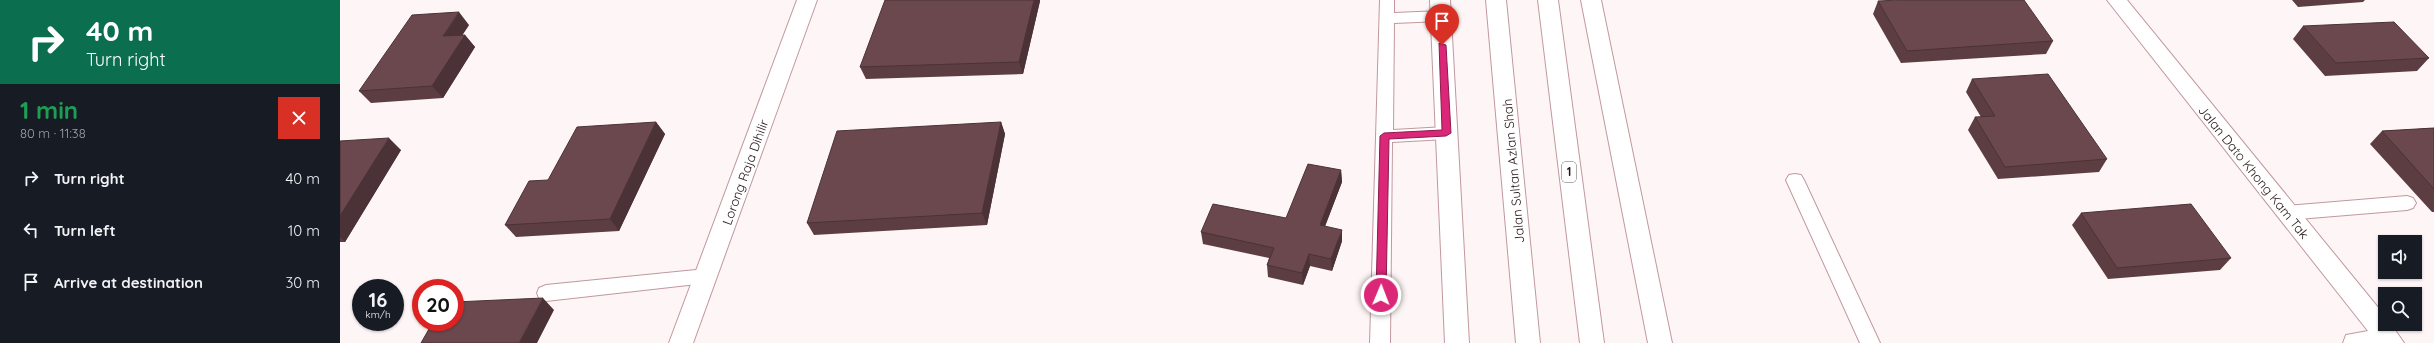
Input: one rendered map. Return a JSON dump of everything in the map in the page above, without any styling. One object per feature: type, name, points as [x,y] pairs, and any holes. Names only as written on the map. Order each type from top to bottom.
[{"type":"main road","name":"Lorong Raja Dihilir","points":[[680,343],[808,0]]},
{"type":"main road","name":"Jalan Sultan Azlan Shah","points":[[1496,0],[1528,343]]},
{"type":"main road","name":"1","points":[[1548,0],[1592,343]]},
{"type":"main road","points":[[1591,0],[1660,343]]},
{"type":"main road","name":"Jalan Dato Khong Kam Tak","points":[[2117,0],[2390,341]]},
{"type":"main road","points":[[1440,8],[1457,343]]},
{"type":"main road","points":[[2355,343],[2390,341]]},
{"type":"lane","points":[[1380,343],[1387,0]]},
{"type":"lane","points":[[1387,18],[1440,8]]},
{"type":"lane","points":[[1384,136],[1446,133]]},
{"type":"lane","points":[[1795,180],[1870,343]]},
{"type":"lane","points":[[2286,213],[2407,203]]},
{"type":"lane","points":[[546,293],[706,276]]},
{"type":"building","points":[[885,0],[1034,0],[1019,62],[860,67]]},
{"type":"building","points":[[2024,0],[2053,41],[1907,51],[1878,1]]},
{"type":"building","points":[[459,12],[443,36],[465,35],[432,86],[359,91],[412,15]]},
{"type":"building","points":[[2394,22],[2429,58],[2336,63],[2303,26]]},
{"type":"building","points":[[2048,74],[2107,159],[2005,167],[1975,117],[1995,116],[1972,79]]},
{"type":"building","points":[[656,122],[610,219],[505,225],[529,181],[548,180],[577,127]]},
{"type":"building","points":[[1001,122],[982,213],[807,223],[837,131]]},
{"type":"building","points":[[2434,128],[2434,189],[2382,131]]},
{"type":"building","points":[[389,138],[340,216],[340,141]]},
{"type":"building","points":[[1308,164],[1341,170],[1320,225],[1342,230],[1331,259],[1309,254],[1302,273],[1267,265],[1274,248],[1201,232],[1213,204],[1286,218]]},
{"type":"building","points":[[2191,204],[2231,258],[2117,268],[2081,213]]},
{"type":"building","points":[[543,298],[519,343],[421,343],[428,331],[464,331],[464,302]]},
{"type":"route","points":[[1381,295],[1384,136],[1446,133],[1442,45]]}]
